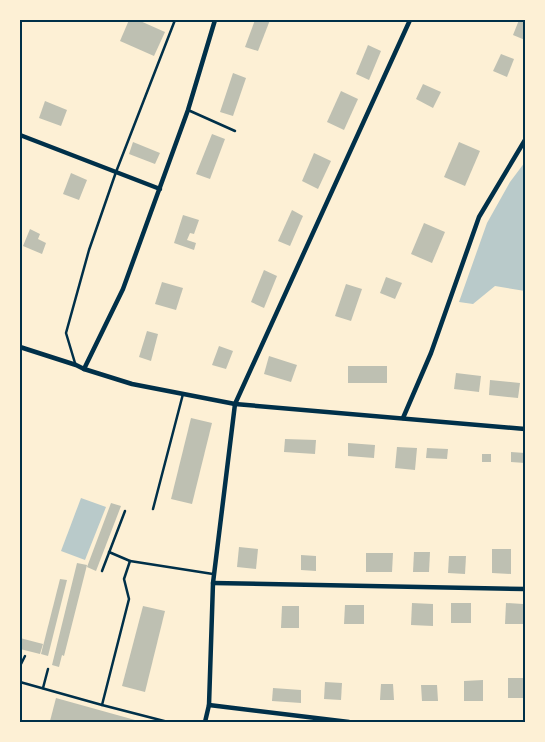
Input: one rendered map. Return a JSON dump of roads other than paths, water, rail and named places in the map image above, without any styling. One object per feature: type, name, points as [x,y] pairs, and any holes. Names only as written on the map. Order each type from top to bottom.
[{"type":"street","points":[[84,369],[123,289],[188,110],[215,20]]},
{"type":"street","points":[[205,722],[209,705],[213,583],[235,404],[410,20]]},
{"type":"street","points":[[20,135],[160,189]]},
{"type":"street","points":[[403,418],[431,353],[479,217],[525,140]]},
{"type":"street","points":[[20,347],[132,384],[235,404],[525,429]]},
{"type":"street","points":[[213,583],[525,589]]},
{"type":"street","points":[[209,705],[349,722]]},
{"type":"lane","points":[[76,365],[66,333],[89,250],[116,172],[175,20]]},
{"type":"lane","points":[[188,110],[235,131]]},
{"type":"lane","points":[[153,510],[183,394]]},
{"type":"lane","points":[[102,571],[125,511]]},
{"type":"lane","points":[[109,552],[130,561],[214,574]]},
{"type":"lane","points":[[102,706],[129,599],[124,579],[130,561]]},
{"type":"lane","points":[[20,666],[25,656]]},
{"type":"lane","points":[[43,688],[48,669]]},
{"type":"lane","points":[[20,682],[102,706],[168,722]]}]
